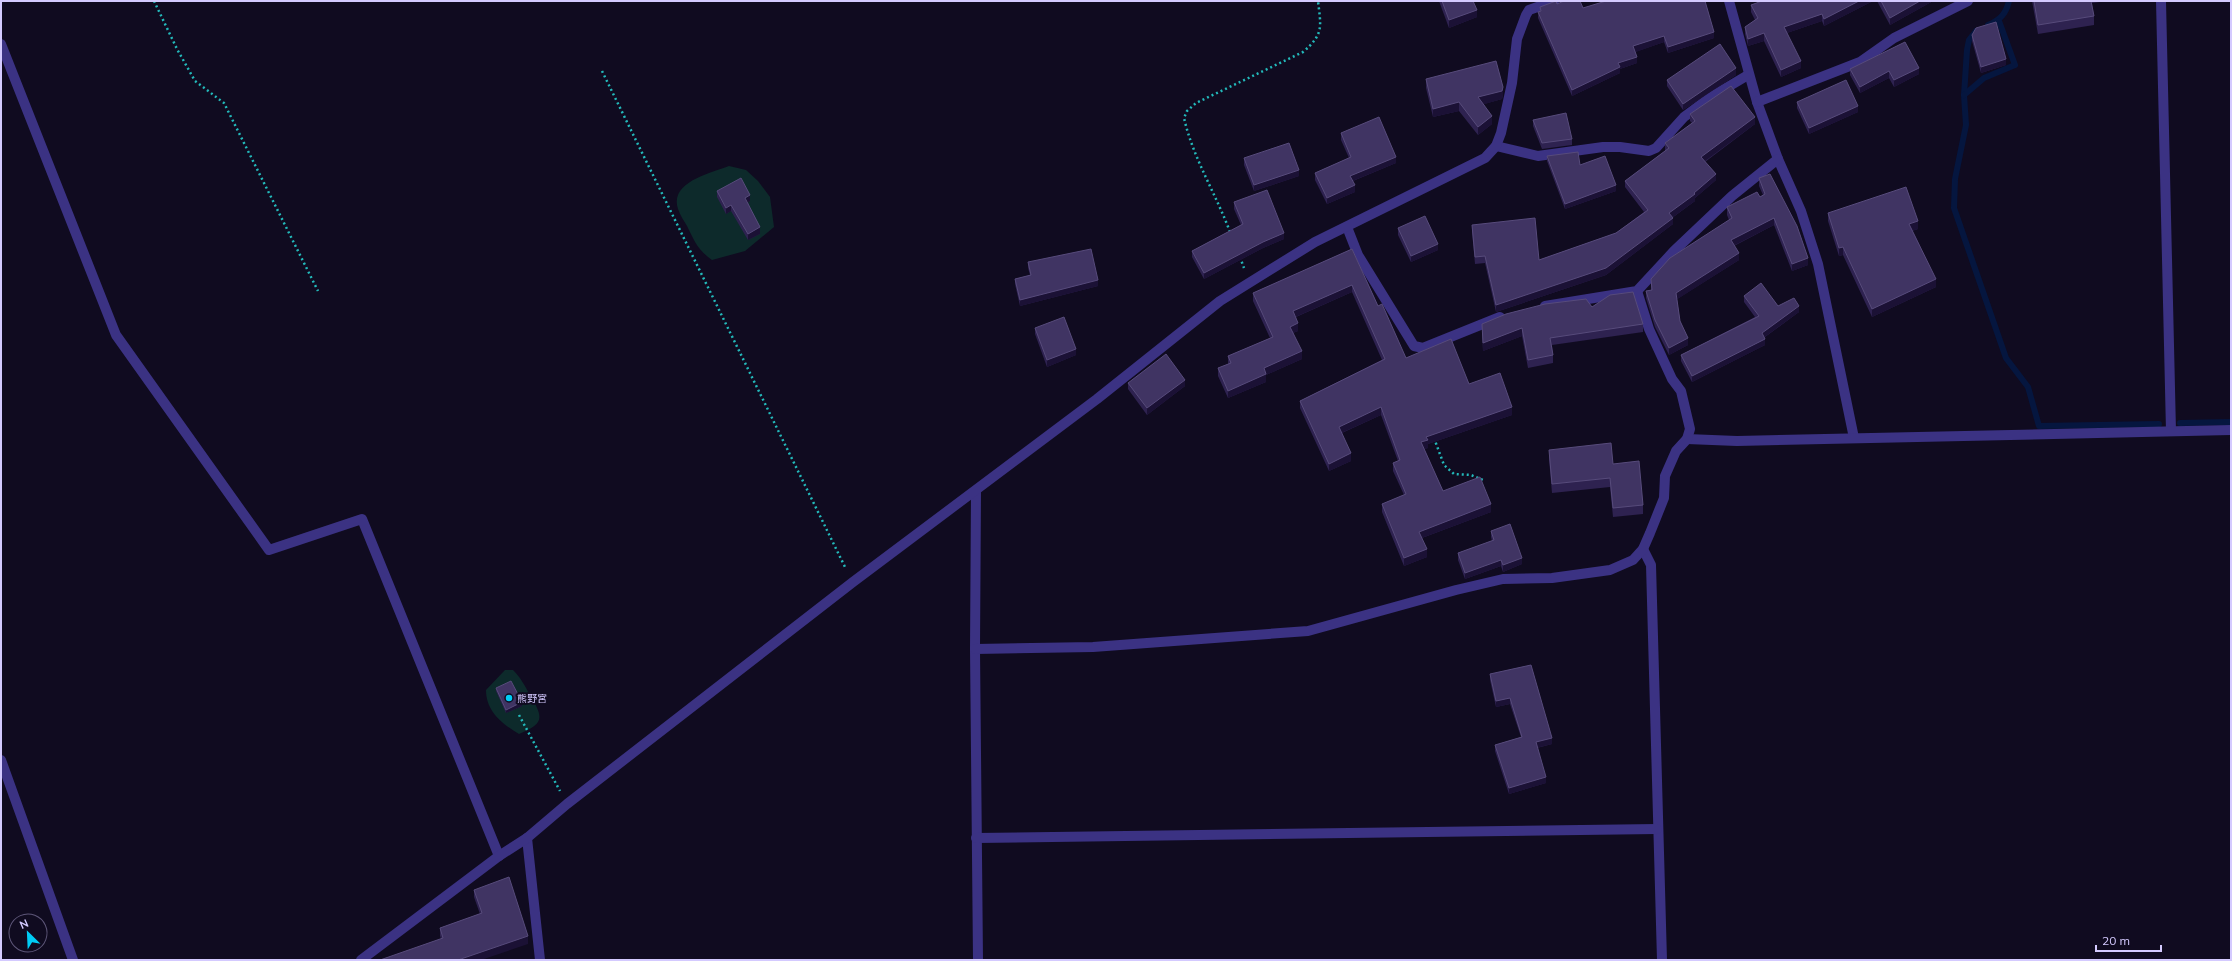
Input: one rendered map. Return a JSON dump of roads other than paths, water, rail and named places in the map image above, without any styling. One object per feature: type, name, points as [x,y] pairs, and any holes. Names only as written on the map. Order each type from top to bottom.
[{"type":"street","points":[[361,960],[499,856],[527,838],[567,804],[853,582],[1097,399],[1220,301],[1249,281],[1315,242],[1484,158],[1496,146],[1501,134],[1512,83],[1517,38],[1526,15],[1529,10],[1554,1]]},
{"type":"street","points":[[1729,1],[1748,75],[1757,102],[1778,159],[1801,211],[1818,264],[1854,438]]},
{"type":"street","points":[[1757,102],[1860,62],[1894,38],[1968,1]]},
{"type":"street","points":[[2161,1],[2171,431]]},
{"type":"street","points":[[1,44],[116,335],[269,550],[362,519],[499,856]]},
{"type":"street","points":[[1496,146],[1538,156],[1603,147],[1649,150],[1656,148],[1684,117],[1711,97],[1748,75]]},
{"type":"street","points":[[1531,309],[1559,302],[1637,291],[1674,251],[1726,202],[1778,159]]},
{"type":"street","points":[[1347,227],[1358,255],[1414,346],[1423,348],[1478,325],[1510,314]]},
{"type":"street","points":[[975,649],[1093,647],[1308,631],[1456,590],[1503,579],[1552,578],[1610,570],[1633,560],[1643,549],[1664,498],[1665,476],[1673,457],[1687,439],[1690,429],[1681,391],[1672,380],[1652,335],[1637,291]]},
{"type":"street","points":[[1687,439],[1737,441],[2231,430]]},
{"type":"street","points":[[976,491],[975,649],[978,960]]},
{"type":"street","points":[[1643,549],[1651,565],[1657,829],[1662,960]]},
{"type":"street","points":[[1,760],[73,960]]},
{"type":"street","points":[[976,838],[1657,829]]},
{"type":"street","points":[[527,838],[540,960]]},
{"type":"waterway","points":[[1988,25],[2002,16],[2009,1]]},
{"type":"waterway","points":[[1964,95],[1984,78],[2015,65],[1999,21]]},
{"type":"waterway","points":[[1976,31],[1969,40],[1967,50],[1964,95],[1966,125],[1955,179],[1954,208],[2006,358],[2028,387],[2039,426],[2159,424]]},
{"type":"waterway","points":[[2180,423],[2231,422]]},
{"type":"place","name":"熊野宮","points":[[509,698]]}]
